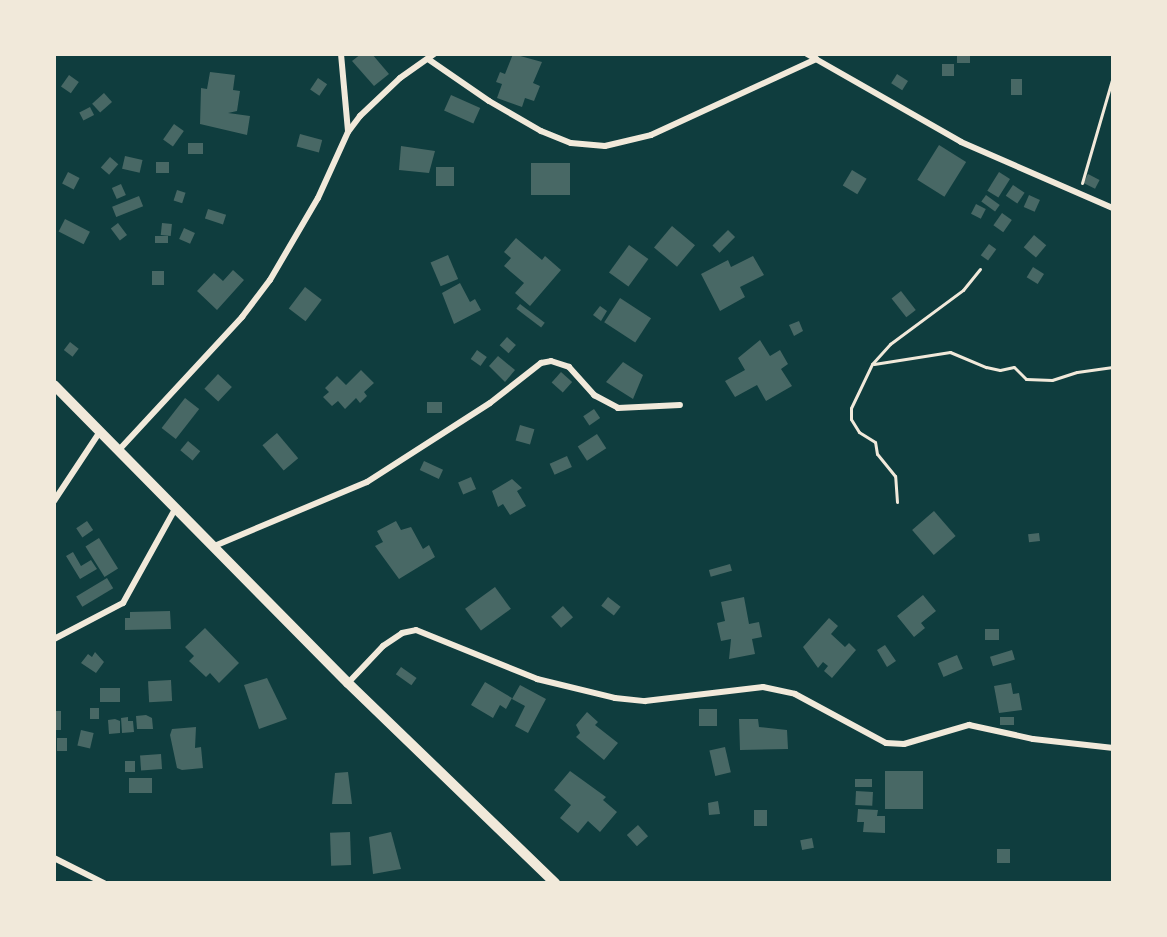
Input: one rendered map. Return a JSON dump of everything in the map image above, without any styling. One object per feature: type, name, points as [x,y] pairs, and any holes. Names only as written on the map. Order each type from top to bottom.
[{"type":"main road","points":[[54,385],[348,683],[555,883]]},
{"type":"street","points":[[341,54],[348,132]]},
{"type":"street","points":[[117,451],[242,317],[270,280],[318,198],[348,132],[372,103],[434,54]]},
{"type":"street","points":[[807,54],[960,142],[1113,208]]},
{"type":"street","points":[[428,60],[541,130],[571,143],[605,146],[651,135],[816,59]]},
{"type":"street","points":[[212,547],[367,482],[490,404],[541,363],[551,361],[569,367],[594,395],[618,408],[680,405]]},
{"type":"street","points":[[54,501],[99,433]]},
{"type":"street","points":[[54,639],[123,603],[175,509]]},
{"type":"street","points":[[348,683],[383,646],[402,633],[416,630],[537,679],[615,698],[645,701],[763,687],[795,694],[861,733],[886,743],[904,744],[969,725],[1033,739],[1113,748]]},
{"type":"street","points":[[54,858],[104,883]]},
{"type":"path","points":[[1079,194],[1113,76]]},
{"type":"path","points":[[897,502],[895,476],[877,454],[874,442],[859,432],[851,419],[851,408],[872,364],[890,344],[963,290],[980,269]]},
{"type":"path","points":[[872,364],[950,352],[986,367],[1000,370],[1014,367],[1026,379],[1052,380],[1077,372],[1113,367]]},
{"type":"building","points":[[361,54],[372,54],[389,74],[374,86],[352,61]]},
{"type":"building","points":[[513,54],[542,62],[533,83],[540,86],[534,101],[525,98],[522,107],[497,98],[502,84],[496,82],[500,72],[505,74]]},
{"type":"building","points":[[957,54],[970,54],[970,63],[957,63]]},
{"type":"building","points":[[942,64],[954,64],[954,76],[942,76]]},
{"type":"building","points":[[210,72],[235,75],[233,90],[240,91],[237,111],[228,113],[250,116],[247,135],[200,124],[201,88],[207,89]]},
{"type":"building","points":[[897,74],[908,81],[902,90],[891,83]]},
{"type":"building","points":[[69,75],[79,82],[71,93],[61,86]]},
{"type":"building","points":[[318,78],[327,84],[319,96],[310,90]]},
{"type":"building","points":[[1011,79],[1022,79],[1022,95],[1011,95]]},
{"type":"building","points":[[104,93],[112,102],[100,113],[92,104]]},
{"type":"building","points":[[451,95],[480,108],[473,124],[444,111]]},
{"type":"building","points":[[90,107],[94,115],[83,120],[79,112]]},
{"type":"building","points":[[174,124],[184,131],[173,146],[163,140]]},
{"type":"building","points":[[300,134],[322,140],[319,153],[297,147]]},
{"type":"building","points":[[188,143],[203,143],[203,154],[188,154]]},
{"type":"building","points":[[939,145],[966,162],[944,197],[917,180]]},
{"type":"building","points":[[401,146],[435,151],[429,173],[399,170]]},
{"type":"building","points":[[125,156],[143,160],[140,173],[122,169]]},
{"type":"building","points":[[110,157],[118,164],[109,175],[101,168]]},
{"type":"building","points":[[156,162],[169,162],[169,173],[156,173]]},
{"type":"building","points":[[531,163],[570,163],[570,195],[531,195]]},
{"type":"building","points":[[436,167],[454,167],[454,186],[436,186]]},
{"type":"building","points":[[852,170],[867,179],[857,194],[843,185]]},
{"type":"building","points":[[68,172],[80,178],[74,189],[62,184]]},
{"type":"building","points":[[999,172],[1010,179],[998,198],[987,191]]},
{"type":"building","points":[[1088,174],[1100,180],[1095,189],[1083,183]]},
{"type":"building","points":[[121,184],[126,195],[117,199],[112,188]]},
{"type":"building","points":[[1013,185],[1025,193],[1017,204],[1006,196]]},
{"type":"building","points":[[177,190],[186,193],[182,203],[174,200]]},
{"type":"building","points":[[986,195],[1000,205],[995,211],[981,201]]},
{"type":"building","points":[[1029,195],[1040,200],[1035,212],[1024,207]]},
{"type":"building","points":[[139,196],[143,206],[116,217],[112,207]]},
{"type":"building","points":[[976,204],[986,209],[981,219],[971,214]]},
{"type":"building","points":[[208,209],[226,215],[223,224],[205,219]]},
{"type":"building","points":[[1002,213],[1012,220],[1003,232],[993,225]]},
{"type":"building","points":[[65,219],[90,232],[84,244],[59,231]]},
{"type":"building","points":[[118,223],[127,235],[120,240],[111,228]]},
{"type":"building","points":[[162,223],[172,224],[171,236],[161,235]]},
{"type":"building","points":[[672,226],[695,245],[677,267],[654,247]]},
{"type":"building","points":[[184,228],[195,233],[190,244],[179,239]]},
{"type":"building","points":[[728,230],[735,237],[720,253],[712,246]]},
{"type":"building","points":[[1034,235],[1046,245],[1036,258],[1024,247]]},
{"type":"building","points":[[155,236],[168,236],[168,243],[155,243]]},
{"type":"building","points":[[516,238],[542,260],[545,256],[561,270],[530,306],[515,293],[524,283],[504,266],[511,258],[504,252]]},
{"type":"building","points":[[989,244],[996,249],[988,261],[981,255]]},
{"type":"building","points":[[629,245],[648,259],[628,287],[609,273]]},
{"type":"building","points":[[448,255],[458,279],[441,286],[431,262]]},
{"type":"building","points":[[753,256],[764,275],[740,287],[745,297],[720,311],[701,274],[728,260],[731,267]]},
{"type":"building","points":[[1033,267],[1044,274],[1038,284],[1027,277]]},
{"type":"building","points":[[233,270],[244,280],[217,310],[197,291],[214,273],[223,281]]},
{"type":"building","points":[[152,271],[164,271],[164,285],[152,285]]},
{"type":"building","points":[[460,283],[470,302],[475,299],[481,310],[454,324],[442,293]]},
{"type":"building","points":[[305,287],[322,300],[306,321],[289,309]]},
{"type":"building","points":[[901,291],[916,310],[906,317],[892,298]]},
{"type":"building","points":[[620,298],[651,318],[635,342],[604,322]]},
{"type":"building","points":[[520,304],[545,323],[541,327],[516,309]]},
{"type":"building","points":[[600,306],[607,311],[601,321],[593,315]]},
{"type":"building","points":[[799,321],[803,331],[794,336],[789,325]]},
{"type":"building","points":[[507,337],[516,345],[509,353],[500,345]]},
{"type":"building","points":[[760,340],[770,356],[780,350],[788,364],[781,369],[792,386],[766,401],[757,385],[735,397],[725,381],[745,370],[738,358]]},
{"type":"building","points":[[70,342],[79,349],[73,357],[64,350]]},
{"type":"building","points":[[477,350],[487,357],[481,366],[471,359]]},
{"type":"building","points":[[498,356],[515,370],[505,382],[489,366]]},
{"type":"building","points":[[623,362],[643,375],[633,399],[606,382]]},
{"type":"building","points":[[361,370],[374,383],[364,392],[367,396],[360,403],[356,398],[345,409],[338,401],[332,406],[323,397],[329,392],[325,388],[337,376],[346,385]]},
{"type":"building","points":[[561,372],[572,382],[563,392],[552,382]]},
{"type":"building","points":[[218,374],[232,387],[218,402],[204,389]]},
{"type":"building","points":[[185,398],[199,409],[176,439],[162,428]]},
{"type":"building","points":[[427,402],[442,402],[442,413],[427,413]]},
{"type":"building","points":[[594,409],[600,418],[589,425],[583,416]]},
{"type":"building","points":[[520,425],[534,429],[530,445],[516,440]]},
{"type":"building","points":[[277,433],[298,458],[284,470],[262,445]]},
{"type":"building","points":[[597,434],[606,448],[587,461],[578,447]]},
{"type":"building","points":[[188,441],[200,451],[193,460],[180,450]]},
{"type":"building","points":[[567,456],[572,467],[555,475],[550,464]]},
{"type":"building","points":[[424,461],[443,470],[439,479],[420,470]]},
{"type":"building","points":[[471,477],[476,489],[463,494],[458,482]]},
{"type":"building","points":[[512,479],[522,488],[517,491],[526,506],[510,515],[503,504],[498,507],[492,491]]},
{"type":"building","points":[[934,511],[956,536],[934,555],[912,530]]},
{"type":"building","points":[[87,521],[93,530],[82,537],[76,528]]},
{"type":"building","points":[[396,521],[401,530],[411,527],[423,549],[429,545],[435,557],[399,579],[375,546],[383,542],[377,531]]},
{"type":"building","points":[[1039,533],[1040,541],[1029,542],[1028,534]]},
{"type":"building","points":[[99,538],[118,569],[105,577],[85,546]]},
{"type":"building","points":[[73,552],[81,566],[91,560],[97,569],[80,579],[66,556]]},
{"type":"building","points":[[730,564],[732,571],[711,577],[709,570]]},
{"type":"building","points":[[107,578],[113,588],[82,607],[76,597]]},
{"type":"building","points":[[495,587],[511,609],[481,631],[465,609]]},
{"type":"building","points":[[923,595],[936,611],[921,623],[925,628],[914,637],[897,616]]},
{"type":"building","points":[[608,597],[621,607],[614,616],[601,606]]},
{"type":"building","points":[[744,597],[749,624],[759,622],[762,637],[752,639],[755,654],[729,659],[731,639],[721,641],[717,623],[725,621],[721,602]]},
{"type":"building","points":[[563,606],[573,617],[561,628],[551,617]]},
{"type":"building","points":[[170,611],[171,629],[125,630],[125,618],[130,618],[130,612]]},
{"type":"building","points":[[829,618],[838,626],[831,634],[845,647],[849,643],[856,650],[832,678],[824,671],[828,666],[823,662],[818,668],[803,647]]},
{"type":"building","points":[[205,628],[239,663],[219,683],[210,673],[206,677],[189,661],[194,656],[185,647]]},
{"type":"building","points":[[985,629],[999,629],[999,640],[985,640]]},
{"type":"building","points":[[885,645],[896,661],[887,667],[877,650]]},
{"type":"building","points":[[1012,650],[1015,660],[993,666],[990,657]]},
{"type":"building","points":[[95,652],[104,662],[96,673],[81,663],[88,654],[92,657]]},
{"type":"building","points":[[957,655],[963,669],[944,677],[938,663]]},
{"type":"building","points":[[401,667],[417,678],[411,685],[396,674]]},
{"type":"building","points":[[267,678],[287,719],[259,729],[244,685]]},
{"type":"building","points":[[171,680],[172,701],[149,702],[148,681]]},
{"type":"building","points":[[485,682],[512,698],[506,709],[500,705],[493,718],[471,705]]},
{"type":"building","points":[[1011,683],[1013,694],[1019,693],[1022,710],[999,713],[994,686]]},
{"type":"building","points":[[520,685],[546,699],[528,733],[515,726],[525,706],[512,699]]},
{"type":"building","points":[[100,688],[120,688],[120,702],[100,702]]},
{"type":"building","points":[[90,708],[99,708],[99,719],[90,719]]},
{"type":"building","points":[[699,709],[717,709],[717,726],[699,726]]},
{"type":"building","points":[[54,711],[61,711],[61,730],[54,730]]},
{"type":"building","points":[[587,712],[598,722],[595,725],[618,743],[604,760],[576,737],[580,733],[576,725]]},
{"type":"building","points":[[146,715],[152,718],[153,729],[137,729],[136,716]]},
{"type":"building","points":[[128,717],[128,721],[133,721],[134,732],[122,733],[121,718]]},
{"type":"building","points":[[1000,717],[1014,717],[1014,725],[1000,725]]},
{"type":"building","points":[[739,719],[758,719],[759,727],[787,730],[788,749],[740,750]]},
{"type":"building","points":[[108,720],[120,721],[120,733],[109,734]]},
{"type":"building","points":[[196,727],[195,748],[201,747],[203,768],[182,770],[177,768],[170,735],[172,729]]},
{"type":"building","points":[[81,730],[94,733],[90,749],[77,746]]},
{"type":"building","points":[[57,738],[67,738],[67,751],[57,751]]},
{"type":"building","points":[[725,747],[731,772],[715,776],[709,751]]},
{"type":"building","points":[[161,754],[162,769],[141,770],[140,755]]},
{"type":"building","points":[[125,761],[135,761],[135,772],[125,772]]},
{"type":"building","points":[[570,771],[606,797],[603,800],[617,812],[600,832],[588,821],[578,833],[560,818],[571,805],[554,790]]},
{"type":"building","points":[[885,771],[923,771],[923,809],[885,809]]},
{"type":"building","points":[[348,772],[352,804],[332,804],[335,773]]},
{"type":"building","points":[[129,778],[152,778],[152,793],[129,793]]},
{"type":"building","points":[[855,779],[872,779],[872,787],[855,787]]},
{"type":"building","points":[[856,791],[873,792],[872,806],[855,805]]},
{"type":"building","points":[[718,801],[720,814],[709,815],[708,803]]},
{"type":"building","points":[[858,809],[878,810],[877,816],[885,816],[885,833],[863,832],[864,822],[857,822]]},
{"type":"building","points":[[754,810],[767,810],[767,826],[754,826]]},
{"type":"building","points":[[638,825],[648,836],[637,846],[627,835]]},
{"type":"building","points":[[350,832],[351,865],[331,866],[330,833]]},
{"type":"building","points":[[391,832],[401,869],[373,874],[369,837]]},
{"type":"building","points":[[812,838],[814,848],[802,850],[800,840]]},
{"type":"building","points":[[997,849],[1010,849],[1010,863],[997,863]]}]
